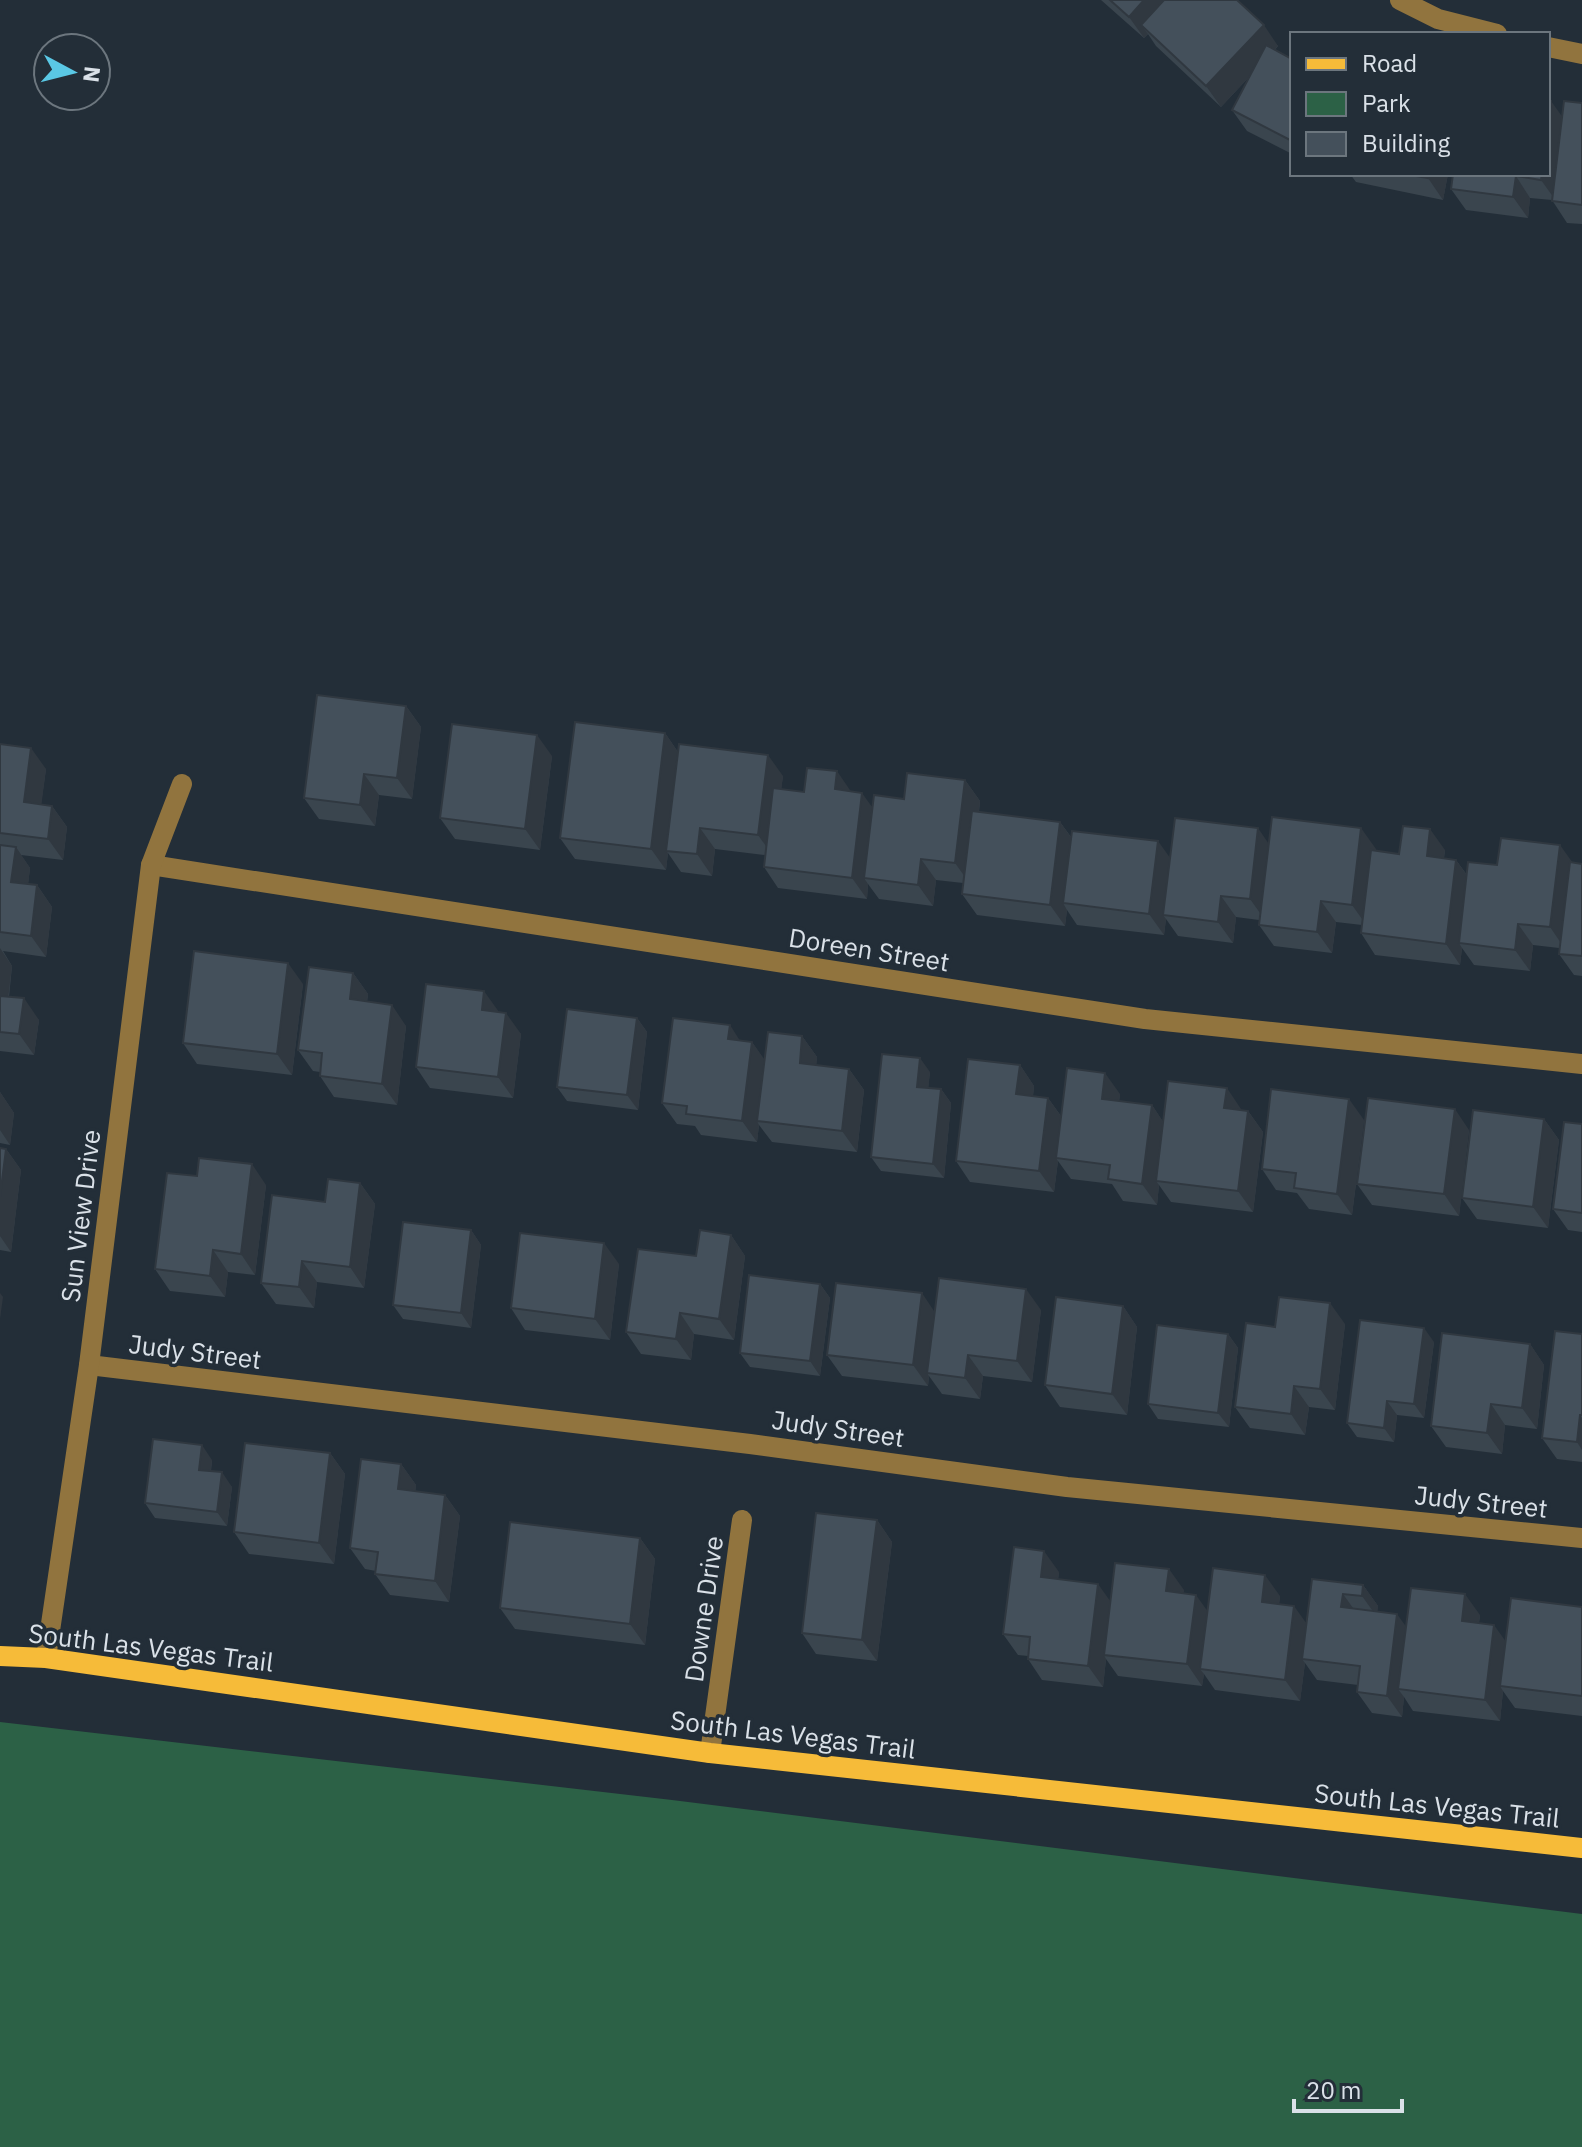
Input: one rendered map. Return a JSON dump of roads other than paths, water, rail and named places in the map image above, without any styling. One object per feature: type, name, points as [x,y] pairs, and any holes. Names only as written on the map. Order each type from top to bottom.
[{"type":"main road","name":"South Las Vegas Trail","points":[[0,1656],[46,1658],[710,1753],[1582,1848]]},
{"type":"street","points":[[1400,0],[1438,19],[1489,32]]},
{"type":"street","points":[[1550,47],[1582,54]]},
{"type":"street","name":"Sun View Drive","points":[[46,1658],[89,1365],[151,865],[182,784]]},
{"type":"street","name":"Doreen Street","points":[[151,865],[1145,1019],[1582,1064]]},
{"type":"street","name":"Judy Street","points":[[89,1365],[750,1444],[1067,1487],[1582,1538]]},
{"type":"street","name":"Downe Drive","points":[[710,1753],[742,1520]]}]
